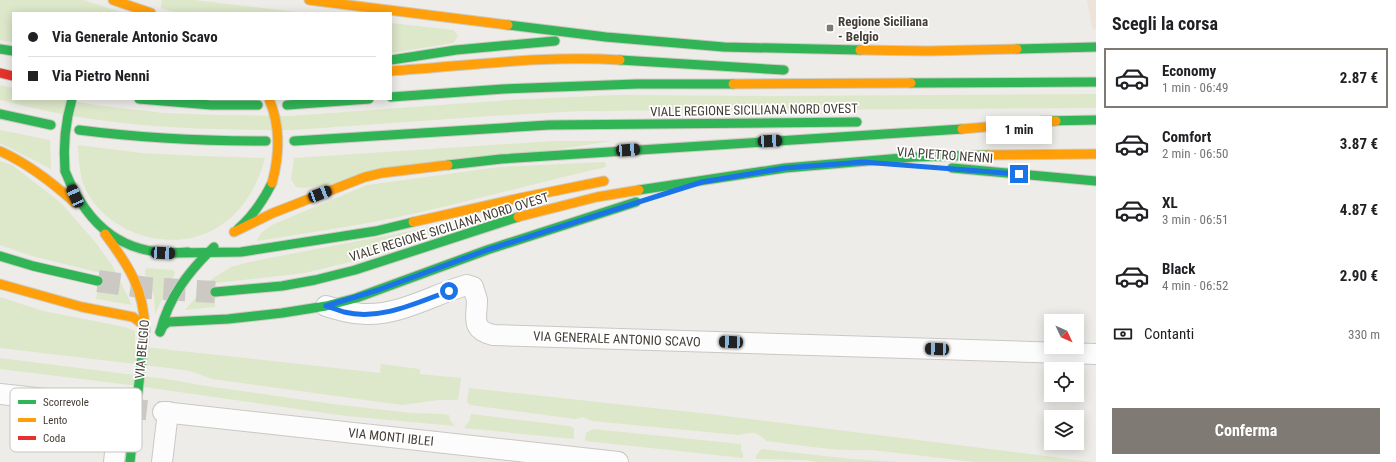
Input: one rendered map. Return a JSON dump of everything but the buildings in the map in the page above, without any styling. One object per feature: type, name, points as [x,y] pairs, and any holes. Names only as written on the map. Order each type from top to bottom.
[{"type":"street","points":[[113,0],[148,12]]},
{"type":"street","points":[[309,0],[606,37],[724,47],[928,51],[1096,48]]},
{"type":"street","points":[[392,60],[456,50],[606,37]]},
{"type":"street","points":[[0,49],[12,51]]},
{"type":"street","points":[[392,71],[536,60],[595,58],[790,70]]},
{"type":"street","points":[[0,73],[12,76]]},
{"type":"street","points":[[868,74],[1055,82]]},
{"type":"street","name":"VIALE REGIONE SICILIANA NORD OVEST","points":[[392,97],[503,89],[638,84],[1096,82]]},
{"type":"street","points":[[72,100],[66,117],[64,130],[63,144],[65,171],[75,196],[86,213]]},
{"type":"street","points":[[151,100],[211,105],[258,105]]},
{"type":"street","points":[[174,253],[205,249],[221,241],[243,225],[259,207],[272,183],[276,171],[279,144],[276,120],[269,100]]},
{"type":"street","points":[[287,105],[354,100]]},
{"type":"street","points":[[0,114],[51,125]]},
{"type":"street","points":[[937,122],[1096,120]]},
{"type":"street","points":[[234,232],[259,219],[365,177],[390,172],[501,159],[738,142],[914,133],[1056,121]]},
{"type":"street","name":"VIALE REGIONE SICILIANA NORD OVEST","points":[[294,141],[549,125],[865,122]]},
{"type":"street","points":[[79,130],[148,138],[209,141],[266,141]]},
{"type":"street","points":[[0,151],[41,173],[112,235],[140,249],[155,252],[174,253],[257,250],[362,233],[520,198],[612,180]]},
{"type":"street","name":"VIALE REGIONE SICILIANA NORD OVEST","points":[[215,292],[247,290],[315,280],[383,262],[529,213],[597,197],[785,168],[964,155],[1096,154]]},
{"type":"street","name":"VIA PIETRO NENNI","points":[[863,162],[926,166]]},
{"type":"street","name":"VIA PIETRO NENNI","points":[[942,167],[989,170],[1096,181]]},
{"type":"street","points":[[682,174],[785,168]]},
{"type":"street","points":[[326,306],[378,290],[487,250],[702,182]]},
{"type":"street","name":"VIA BELGIO","points":[[98,224],[120,255],[135,280],[144,307],[145,330],[138,388]]},
{"type":"street","name":"VIA BELGIO","points":[[221,241],[198,262],[174,294],[165,312],[160,336],[163,326],[168,322],[257,316],[326,306]]},
{"type":"street","points":[[0,256],[33,266],[98,281]]},
{"type":"street","points":[[0,284],[53,299],[133,317],[141,323],[145,330]]},
{"type":"street","name":"VIA GENERALE ANTONIO SCAVO","points":[[326,306],[345,312],[366,314],[387,312],[467,285],[473,288],[477,299],[476,319],[478,327],[484,333],[493,335],[1096,354]]},
{"type":"street","points":[[0,394],[10,395]]},
{"type":"street","name":"VIA MONTI IBLEI","points":[[162,462],[165,412],[618,462]]},
{"type":"street","points":[[114,462],[116,452]]},
{"type":"street","name":"VIA BELGIO","points":[[130,462],[131,452]]},
{"type":"shaded area","points":[[1087,0],[1096,0],[1096,29],[1092,28]]},
{"type":"green space","points":[[0,0],[83,0],[121,12],[12,12],[12,42],[0,40]]},
{"type":"green space","points":[[162,0],[194,0],[297,12],[173,12],[161,8]]},
{"type":"green space","points":[[392,23],[454,30],[458,36],[453,43],[392,53]]},
{"type":"green space","points":[[0,85],[12,88],[12,100],[69,100],[102,106],[164,113],[218,115],[290,116],[509,100],[617,95],[781,96],[1096,94],[1096,108],[581,111],[293,130],[171,127],[123,123],[61,114],[0,100]]},
{"type":"green space","points":[[0,130],[50,140],[51,169],[0,143]]},
{"type":"green space","points":[[553,141],[612,141],[305,188],[296,187],[291,179],[294,158]]},
{"type":"green space","points":[[78,145],[142,153],[265,158],[262,169],[246,200],[240,209],[223,224],[196,237],[178,240],[160,239],[142,235],[125,228],[109,218],[96,205],[86,190],[82,179]]},
{"type":"green space","points":[[0,161],[12,165],[61,203],[95,242],[112,265],[132,305],[96,299],[101,273],[32,256],[0,245]]},
{"type":"green space","points":[[605,162],[606,167],[421,212],[394,218],[257,241],[266,229],[274,224],[367,185],[499,167]]},
{"type":"green space","points":[[452,223],[450,227],[362,259],[305,273],[215,283],[215,307],[185,310],[213,278],[231,267],[249,262]]},
{"type":"green space","points":[[147,268],[173,270],[175,273],[155,314],[154,295],[145,274],[145,270]]},
{"type":"green space","points":[[0,297],[43,311],[125,327],[135,331],[135,346],[380,373],[381,364],[420,369],[420,374],[461,378],[458,400],[438,400],[402,405],[212,379],[190,371],[169,368],[0,348]]},
{"type":"green space","points":[[0,358],[166,379],[340,405],[411,413],[444,414],[449,415],[450,420],[455,426],[346,416],[130,385],[0,369]]},
{"type":"green space","points":[[469,388],[718,415],[1093,462],[975,462],[872,450],[832,449],[766,441],[756,433],[738,435],[592,421],[583,417],[575,419],[470,405],[467,402]]},
{"type":"green space","points":[[471,414],[570,426],[574,428],[574,439],[464,428],[470,420]]},
{"type":"green space","points":[[593,429],[741,444],[743,458],[586,441],[586,433]]},
{"type":"green space","points":[[762,449],[852,459],[899,462],[818,462],[805,460],[756,459],[756,455]]},
{"type":"tunnel","points":[[98,281],[147,288],[215,292]]},
{"type":"tunnel","points":[[142,410],[163,412]]},
{"type":"traffic: fast","points":[[508,25],[606,37],[724,47],[860,50]]},
{"type":"traffic: fast","points":[[392,60],[456,50],[555,41]]},
{"type":"traffic: fast","points":[[1017,49],[1096,47]]},
{"type":"traffic: fast","points":[[0,49],[12,51]]},
{"type":"traffic: fast","points":[[620,60],[784,70]]},
{"type":"traffic: fast","points":[[911,83],[1096,82]]},
{"type":"traffic: fast","points":[[392,97],[503,89],[637,84],[733,84]]},
{"type":"traffic: fast","points":[[65,171],[65,135],[72,100]]},
{"type":"traffic: fast","points":[[151,100],[211,105],[258,105]]},
{"type":"traffic: fast","points":[[287,105],[355,100]]},
{"type":"traffic: fast","points":[[0,114],[51,125]]},
{"type":"traffic: fast","points":[[1041,121],[1096,120]]},
{"type":"traffic: fast","points":[[294,141],[549,125],[857,122]]},
{"type":"traffic: fast","points":[[448,165],[501,159],[962,129]]},
{"type":"traffic: fast","points":[[79,130],[172,138],[266,141]]},
{"type":"traffic: fast","points":[[639,190],[785,168],[914,157],[988,155]]},
{"type":"traffic: fast","points":[[952,168],[1096,181]]},
{"type":"traffic: fast","points":[[65,171],[74,191],[85,209],[97,223],[112,235],[127,244],[145,250],[166,253],[188,252]]},
{"type":"traffic: fast","points":[[238,229],[257,208],[272,183]]},
{"type":"traffic: fast","points":[[160,332],[163,326],[168,322],[228,319],[282,313],[326,306],[356,298],[487,250],[636,202]]},
{"type":"traffic: fast","points":[[215,292],[282,286],[315,280],[355,270],[518,217]]},
{"type":"traffic: fast","points":[[174,253],[241,252],[376,231],[413,222]]},
{"type":"traffic: fast","points":[[160,332],[174,296],[196,266],[214,247]]},
{"type":"traffic: fast","points":[[0,256],[33,266],[98,281]]},
{"type":"traffic: fast","points":[[138,388],[145,330]]},
{"type":"traffic: fast","points":[[130,462],[131,452]]},
{"type":"traffic: slow","points":[[113,0],[148,12]]},
{"type":"traffic: slow","points":[[309,0],[508,25]]},
{"type":"traffic: slow","points":[[860,50],[928,51],[1017,49]]},
{"type":"traffic: slow","points":[[392,71],[534,60],[620,60]]},
{"type":"traffic: slow","points":[[733,84],[911,83]]},
{"type":"traffic: slow","points":[[269,100],[276,120],[278,141],[277,162],[272,183]]},
{"type":"traffic: slow","points":[[962,129],[1056,121]]},
{"type":"traffic: slow","points":[[0,151],[40,174],[75,203]]},
{"type":"traffic: slow","points":[[988,155],[1096,154]]},
{"type":"traffic: slow","points":[[234,232],[273,213],[365,177],[382,173],[448,165]]},
{"type":"traffic: slow","points":[[413,222],[604,181]]},
{"type":"traffic: slow","points":[[518,217],[597,197],[639,190]]},
{"type":"traffic: slow","points":[[105,234],[134,279],[142,302],[145,330]]},
{"type":"traffic: slow","points":[[0,284],[82,307],[133,317],[141,323],[145,330]]},
{"type":"traffic: jam","points":[[0,73],[12,76]]},
{"type":"place","name":"Regione Siciliana - Belgio","points":[[830,28]]},
{"type":"route","points":[[449,291],[406,307],[387,312],[366,314],[345,312],[326,306],[356,298],[487,250],[702,182],[785,168],[863,162],[989,170],[1019,174]]}]
